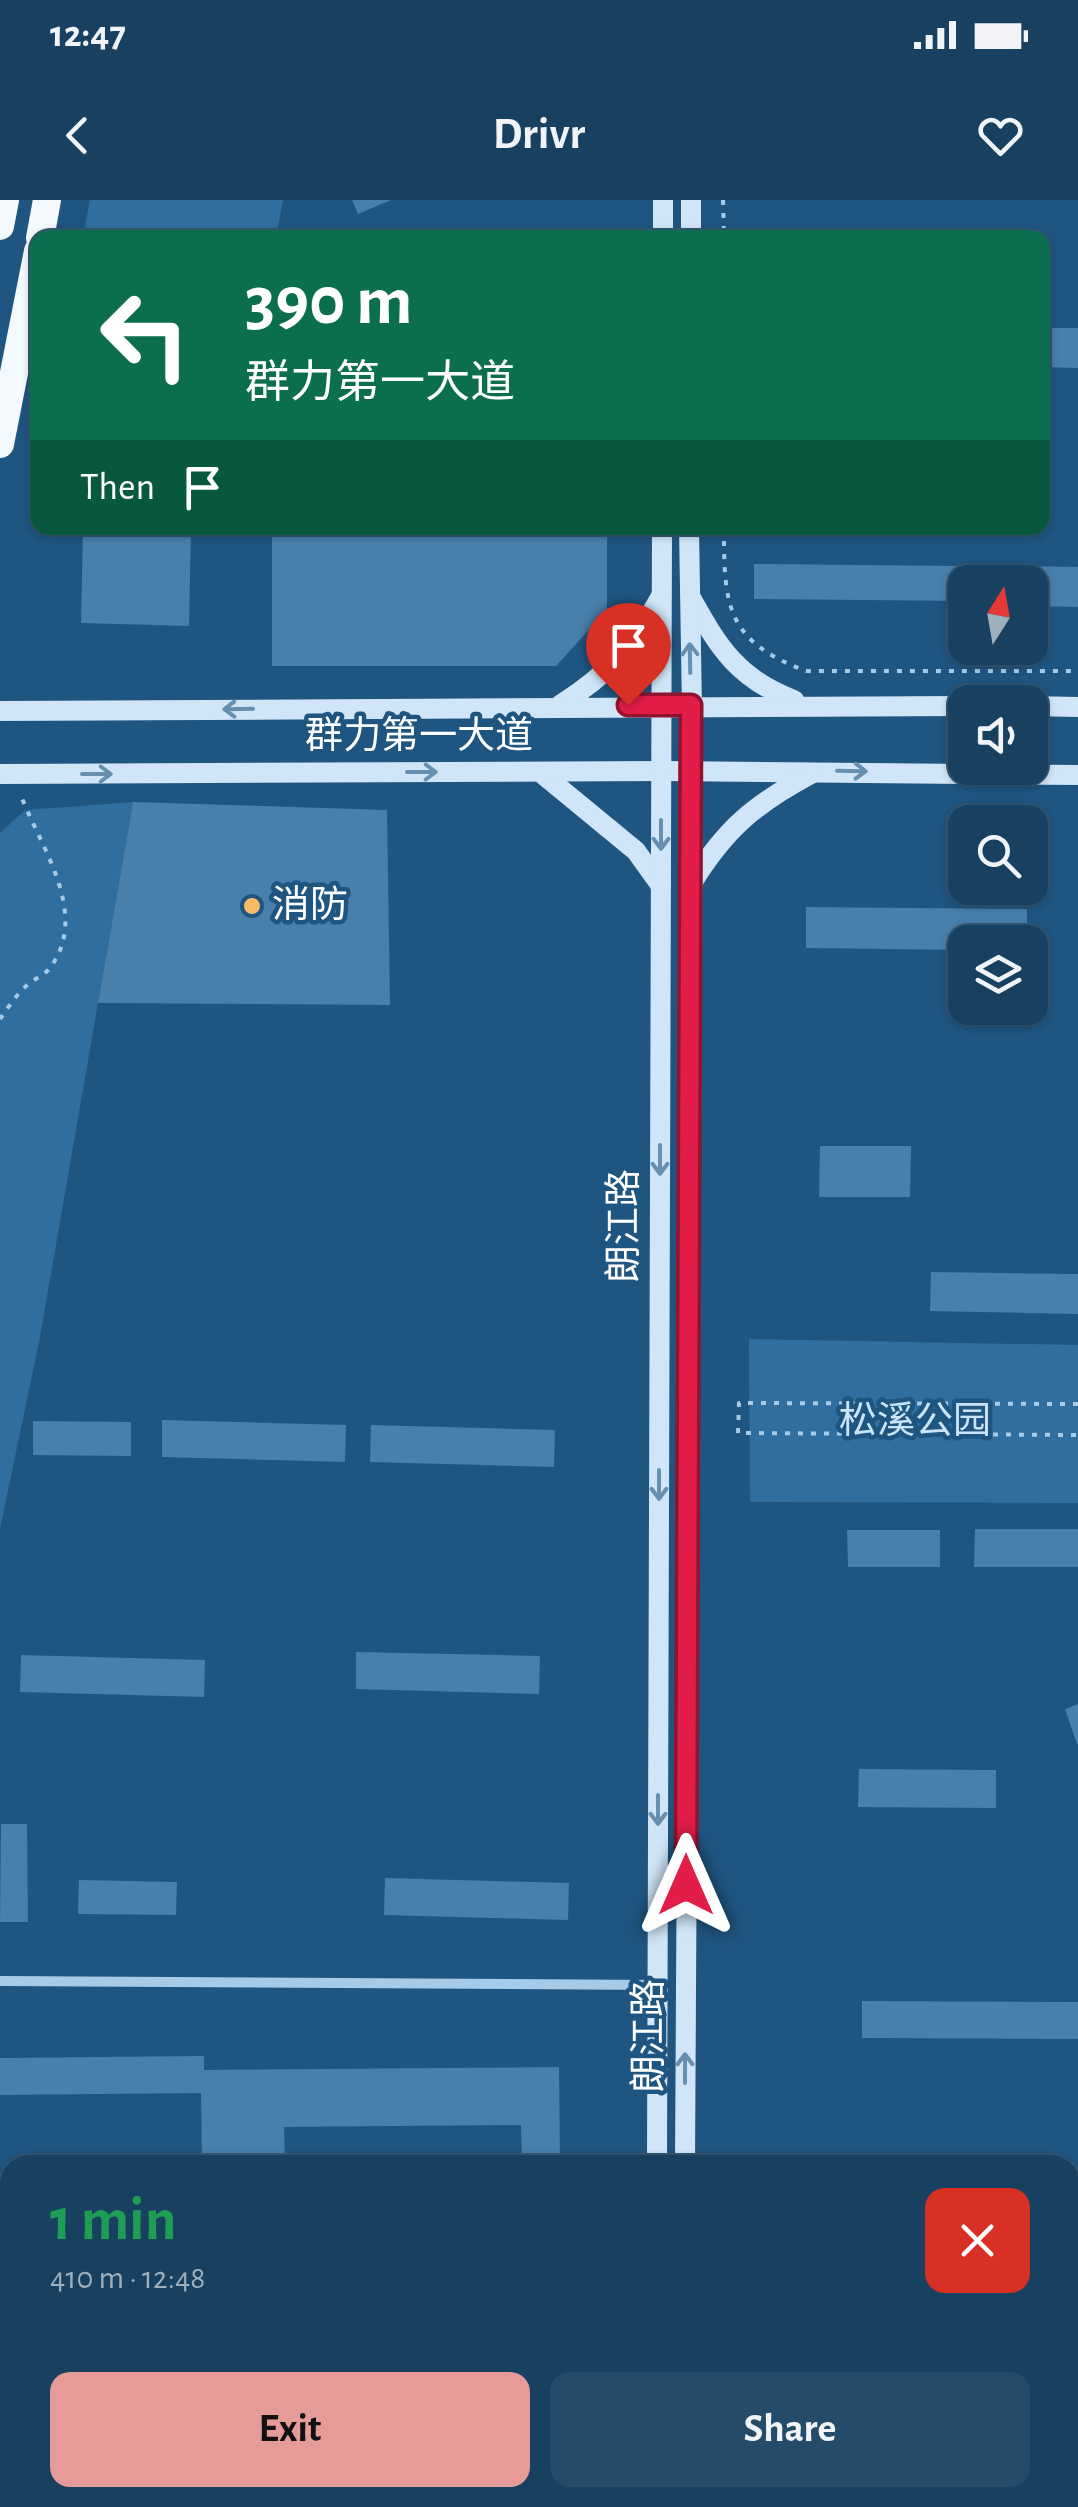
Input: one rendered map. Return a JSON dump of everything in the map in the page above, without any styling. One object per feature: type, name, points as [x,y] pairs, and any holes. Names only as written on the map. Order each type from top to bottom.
[{"type":"highway","points":[[0,226],[5,200]]},
{"type":"highway","points":[[42,230],[48,200]]},
{"type":"highway","points":[[0,444],[30,292]]},
{"type":"main road","points":[[662,230],[663,200]]},
{"type":"main road","points":[[690,230],[691,200]]},
{"type":"main road","name":"朗江路","points":[[656,2155],[662,535]]},
{"type":"main road","name":"朗江路","points":[[685,2155],[692,772],[689,535]]},
{"type":"main road","points":[[560,705],[601,679],[636,641],[662,594]]},
{"type":"main road","points":[[688,594],[716,643],[759,687],[810,706]]},
{"type":"main road","name":"群力第一大道","points":[[0,711],[560,705],[948,706]]},
{"type":"main road","points":[[1048,706],[1078,707]]},
{"type":"main road","name":"群力第一大道","points":[[6,774],[662,770],[1078,775]]},
{"type":"main road","points":[[690,885],[717,842],[740,820],[764,799],[817,771]]},
{"type":"main road","points":[[540,772],[636,852],[661,886]]},
{"type":"street","points":[[0,1981],[657,1985]]},
{"type":"path","points":[[724,200],[724,230]]},
{"type":"path","points":[[724,535],[724,595],[728,608],[752,642],[772,659],[806,672],[1078,671]]},
{"type":"path","points":[[0,1020],[26,986],[48,970],[62,946],[66,919],[52,860],[6,774]]},
{"type":"path","points":[[1078,1404],[739,1403],[738,1418],[738,1433],[1078,1435]]},
{"type":"green space","points":[[90,200],[283,200],[277,230],[84,230]]},
{"type":"green space","points":[[133,802],[40,1337],[0,1529],[0,833],[25,810]]},
{"type":"green space","name":"松溪公园","points":[[749,1339],[1078,1345],[1078,1503],[750,1502]]},
{"type":"building","points":[[352,200],[391,200],[358,214]]},
{"type":"building","points":[[1050,328],[1078,328],[1078,368],[1050,367]]},
{"type":"building","points":[[83,535],[191,535],[189,626],[81,623]]},
{"type":"building","points":[[272,535],[607,535],[607,610],[556,666],[272,666]]},
{"type":"building","points":[[754,564],[948,566],[948,601],[754,599]]},
{"type":"building","points":[[1048,567],[1078,567],[1078,607],[1048,606]]},
{"type":"building","name":"消防","points":[[133,802],[387,810],[390,1005],[98,1003]]},
{"type":"building","points":[[806,907],[1027,909],[1027,925],[948,925],[948,950],[806,948]]},
{"type":"building","points":[[820,1146],[911,1146],[910,1197],[819,1197]]},
{"type":"building","points":[[931,1272],[1078,1274],[1078,1314],[930,1311]]},
{"type":"building","points":[[162,1420],[346,1425],[345,1462],[162,1457]]},
{"type":"building","points":[[33,1421],[131,1422],[131,1456],[33,1455]]},
{"type":"building","points":[[371,1425],[555,1430],[554,1467],[370,1462]]},
{"type":"building","points":[[975,1529],[1078,1529],[1078,1567],[974,1567]]},
{"type":"building","points":[[847,1530],[940,1530],[940,1567],[848,1567]]},
{"type":"building","points":[[356,1652],[540,1656],[539,1694],[356,1689]]},
{"type":"building","points":[[21,1655],[205,1660],[204,1697],[20,1692]]},
{"type":"building","points":[[1078,1704],[1078,1744],[1077,1744],[1065,1709]]},
{"type":"building","points":[[859,1769],[996,1770],[996,1808],[858,1807]]},
{"type":"building","points":[[1,1824],[27,1824],[28,1922],[0,1922]]},
{"type":"building","points":[[385,1878],[569,1883],[568,1920],[384,1915]]},
{"type":"building","points":[[79,1880],[177,1882],[176,1915],[78,1914]]},
{"type":"building","points":[[862,2001],[1078,2002],[1078,2039],[862,2038]]},
{"type":"building","points":[[204,2056],[204,2070],[559,2067],[560,2155],[522,2155],[521,2125],[284,2127],[285,2155],[202,2155],[201,2093],[0,2095],[0,2058]]},
{"type":"place","name":"消防","points":[[252,906]]},
{"type":"route","points":[[628,705],[691,705],[686,1885]]}]
